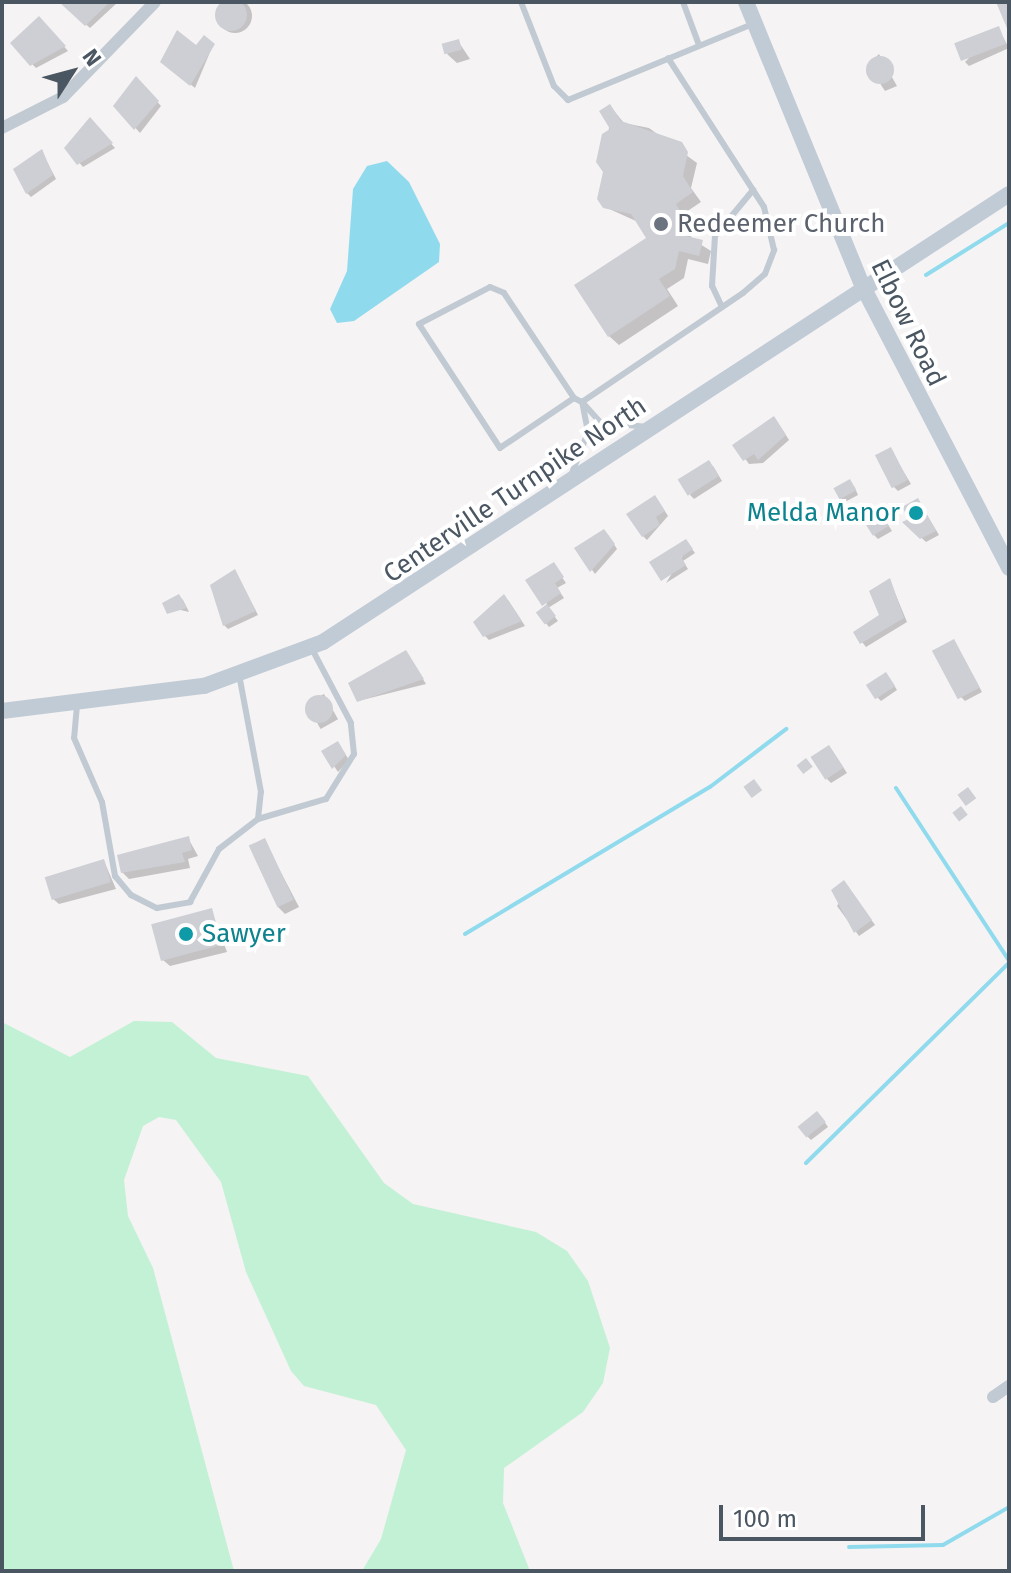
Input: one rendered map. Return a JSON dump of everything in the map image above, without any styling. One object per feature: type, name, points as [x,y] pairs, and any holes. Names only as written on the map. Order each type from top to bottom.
[{"type":"main road","name":"Elbow Road","points":[[746,2],[863,287],[1009,568]]},
{"type":"main road","name":"Centerville Turnpike North","points":[[2,711],[77,705],[239,675],[311,647],[569,483],[863,287],[1009,194]]},
{"type":"street","points":[[2,128],[63,97],[155,2]]},
{"type":"street","points":[[993,1397],[1009,1386]]},
{"type":"lane","points":[[521,2],[554,86],[568,100],[754,23]]},
{"type":"lane","points":[[683,2],[699,45]]},
{"type":"lane","points":[[582,402],[765,274],[774,250],[773,228],[753,190],[668,58]]},
{"type":"lane","points":[[722,307],[712,286],[715,236],[753,190]]},
{"type":"lane","points":[[574,398],[500,448],[419,324],[470,291],[504,293],[574,398],[582,402],[600,422],[650,427]]},
{"type":"lane","points":[[569,483],[588,432],[582,402]]},
{"type":"lane","points":[[77,705],[74,738],[102,802],[115,876],[131,895],[157,908],[190,902],[219,849],[258,819],[326,799],[354,754],[351,723],[311,647]]},
{"type":"lane","points":[[239,675],[261,792],[258,819]]},
{"type":"green space","points":[[134,1021],[172,1022],[216,1058],[308,1076],[384,1183],[413,1204],[536,1232],[567,1251],[588,1281],[610,1348],[603,1383],[583,1412],[504,1468],[503,1503],[530,1571],[362,1571],[381,1539],[406,1450],[376,1405],[304,1386],[291,1371],[246,1272],[221,1182],[176,1120],[159,1117],[143,1126],[124,1180],[128,1216],[153,1268],[234,1571],[2,1571],[2,1022],[70,1057]]},
{"type":"water","points":[[387,161],[409,182],[440,244],[439,262],[354,321],[337,323],[330,309],[347,271],[353,189],[367,166]]},
{"type":"building","points":[[231,-1],[242,4],[247,15],[242,26],[231,31],[220,26],[215,15],[220,4]]},
{"type":"building","points":[[59,2],[110,2],[85,26]]},
{"type":"building","points":[[996,2],[1009,2],[1009,33]]},
{"type":"building","points":[[39,16],[66,46],[30,66],[10,43]]},
{"type":"building","points":[[999,26],[1006,44],[961,61],[954,43]]},
{"type":"building","points":[[177,30],[196,45],[204,35],[215,44],[190,86],[160,62]]},
{"type":"building","points":[[459,39],[462,50],[444,54],[442,44]]},
{"type":"building","points":[[880,56],[890,60],[894,70],[890,80],[880,84],[870,80],[866,70],[870,60]]},
{"type":"building","points":[[136,76],[159,101],[134,130],[113,106]]},
{"type":"building","name":"Redeemer Church","points":[[610,104],[621,121],[682,142],[688,152],[683,176],[693,192],[676,204],[685,219],[682,235],[703,240],[699,256],[679,251],[675,269],[659,279],[670,296],[608,337],[574,285],[646,238],[631,214],[603,208],[597,199],[603,172],[596,162],[602,134],[610,129],[599,111]]},
{"type":"building","points":[[90,117],[113,143],[77,165],[64,148]]},
{"type":"building","points":[[42,149],[53,175],[26,194],[13,169]]},
{"type":"building","points":[[774,416],[786,435],[758,460],[754,454],[743,461],[732,445]]},
{"type":"building","points":[[891,447],[908,480],[892,488],[875,455]]},
{"type":"building","points":[[709,460],[719,476],[688,496],[678,480]]},
{"type":"building","points":[[850,479],[856,490],[840,500],[833,488]]},
{"type":"building","points":[[655,495],[665,511],[656,517],[660,525],[642,537],[626,514]]},
{"type":"building","name":"Melda Manor","points":[[918,498],[936,531],[920,539],[902,522],[909,519],[902,507]]},
{"type":"building","points":[[881,513],[889,526],[873,536],[865,523]]},
{"type":"building","points":[[604,529],[615,544],[590,572],[574,548]]},
{"type":"building","points":[[686,539],[693,549],[681,557],[686,565],[661,581],[649,562]]},
{"type":"building","points":[[554,562],[564,577],[555,583],[561,593],[542,606],[525,580]]},
{"type":"building","points":[[235,569],[256,611],[223,626],[210,585]]},
{"type":"building","points":[[890,578],[904,618],[860,644],[853,632],[879,615],[869,591]]},
{"type":"building","points":[[179,594],[187,608],[167,614],[162,603]]},
{"type":"building","points":[[504,594],[522,621],[483,637],[473,622]]},
{"type":"building","points":[[547,604],[556,616],[545,624],[536,612]]},
{"type":"building","points":[[954,639],[980,688],[958,699],[932,651]]},
{"type":"building","points":[[406,650],[424,679],[357,702],[348,683]]},
{"type":"building","points":[[886,672],[895,686],[875,699],[866,685]]},
{"type":"building","points":[[319,695],[329,699],[333,709],[329,719],[319,723],[309,719],[305,709],[309,699]]},
{"type":"building","points":[[338,741],[346,755],[332,769],[321,751]]},
{"type":"building","points":[[829,745],[844,768],[825,780],[811,757]]},
{"type":"building","points":[[806,758],[813,767],[803,774],[797,765]]},
{"type":"building","points":[[754,779],[762,790],[752,798],[743,787]]},
{"type":"building","points":[[968,787],[976,798],[966,806],[957,795]]},
{"type":"building","points":[[961,806],[968,815],[959,821],[952,813]]},
{"type":"building","points":[[189,836],[192,850],[182,853],[185,862],[121,873],[117,855]]},
{"type":"building","points":[[265,838],[294,900],[277,907],[249,846]]},
{"type":"building","points":[[104,859],[111,882],[52,900],[45,877]]},
{"type":"building","points":[[844,880],[872,920],[854,933],[831,890]]},
{"type":"building","name":"Sawyer","points":[[212,908],[222,945],[161,961],[151,924]]},
{"type":"building","points":[[817,1111],[826,1122],[806,1138],[798,1127]]},
{"type":"waterway","points":[[926,275],[1009,223]]},
{"type":"waterway","points":[[465,934],[710,787],[786,729]]},
{"type":"waterway","points":[[896,788],[1009,961]]},
{"type":"waterway","points":[[806,1163],[1009,963]]},
{"type":"waterway","points":[[849,1547],[943,1545],[1009,1507]]},
{"type":"place","name":"Redeemer Church","points":[[661,224]]},
{"type":"place","name":"Melda Manor","points":[[916,513]]},
{"type":"place","name":"Sawyer","points":[[186,934]]}]
